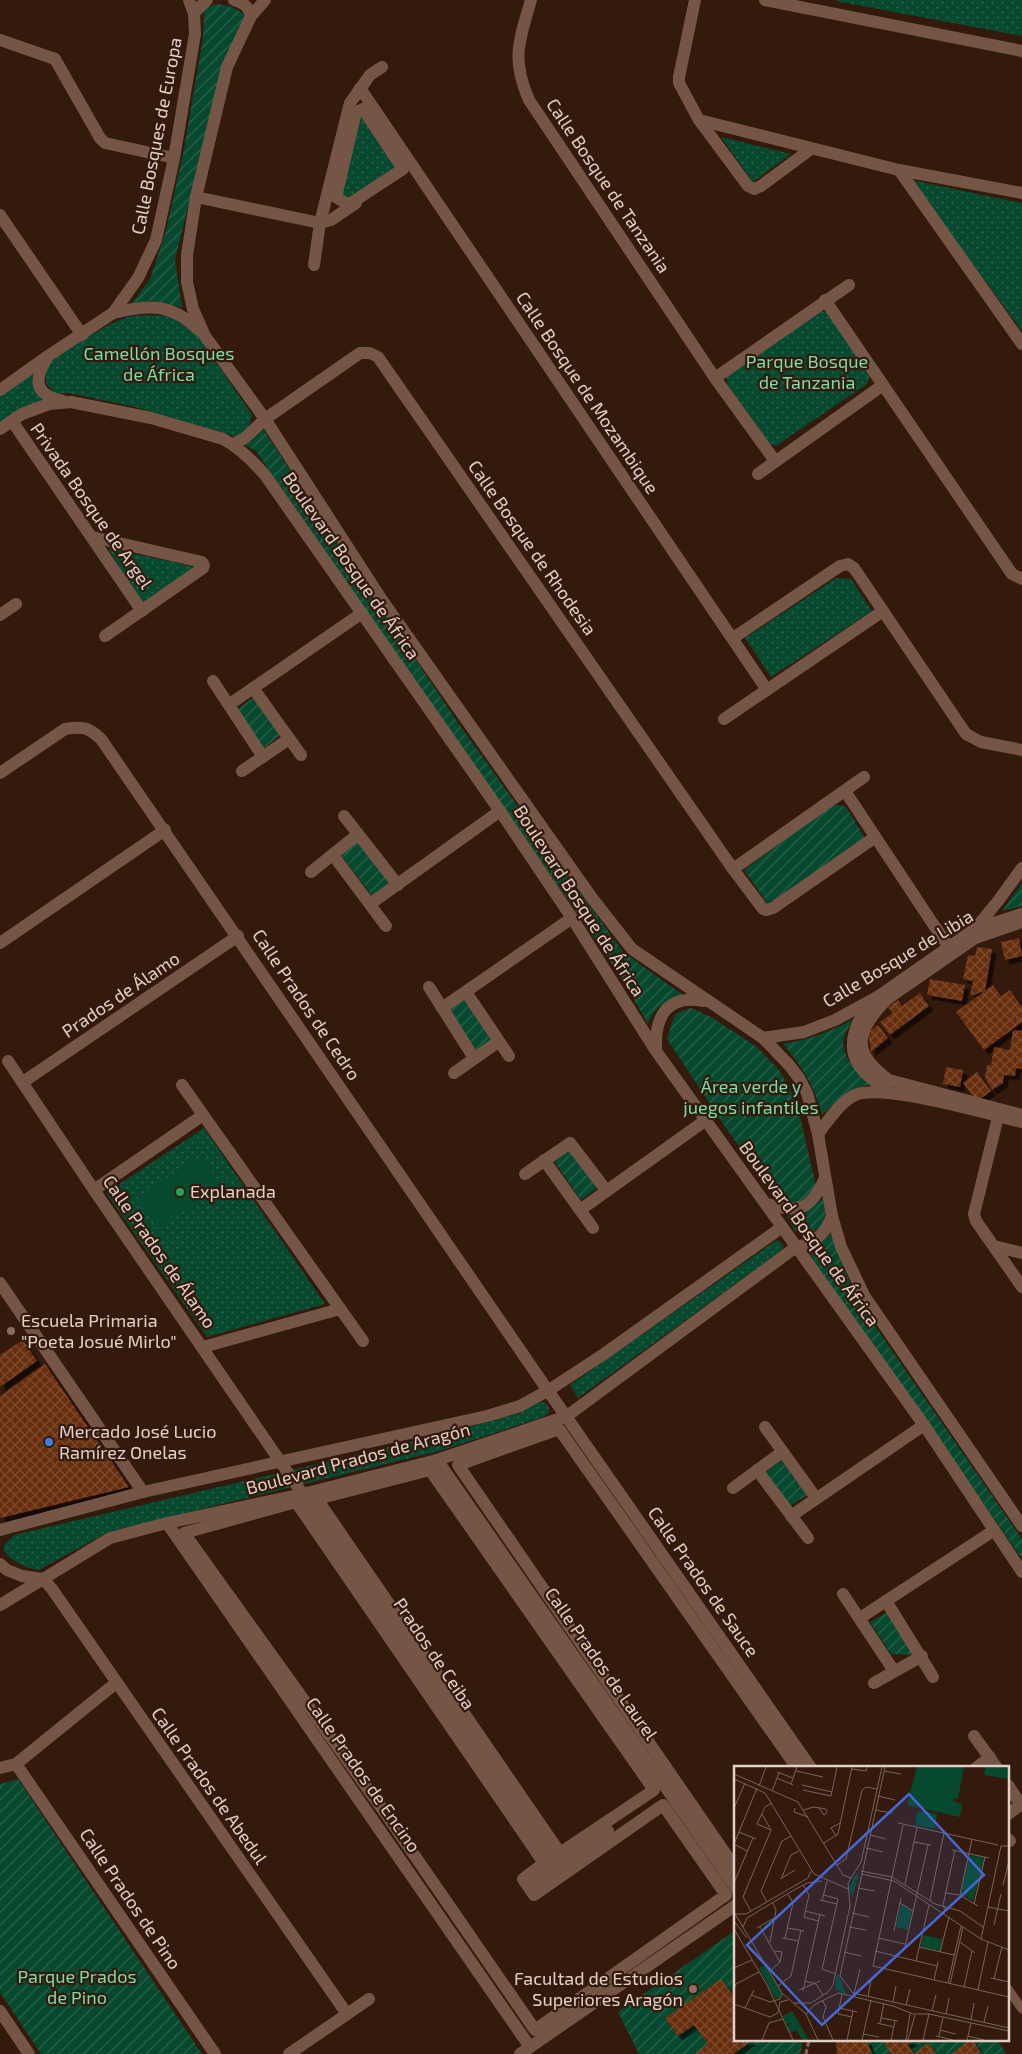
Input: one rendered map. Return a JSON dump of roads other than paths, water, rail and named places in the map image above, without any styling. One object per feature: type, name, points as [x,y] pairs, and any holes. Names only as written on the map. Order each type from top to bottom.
[{"type":"street","name":"Calle Bosques de Europa","points":[[0,390],[114,313],[138,278],[156,240],[174,158],[195,34],[194,13],[189,0]]},
{"type":"street","points":[[194,13],[207,0]]},
{"type":"street","points":[[234,0],[242,2],[248,8],[251,16]]},
{"type":"street","points":[[205,336],[193,309],[187,282],[187,255],[196,197],[227,67],[251,16],[265,0]]},
{"type":"street","name":"Calle Bosque de Tanzania","points":[[531,0],[519,43],[518,61],[520,80],[529,100],[716,378],[776,462]]},
{"type":"street","points":[[695,0],[679,80],[699,120],[748,186],[754,189],[761,186],[810,149]]},
{"type":"street","points":[[765,0],[1020,50]]},
{"type":"street","points":[[795,0],[811,9]]},
{"type":"street","points":[[0,40],[55,59],[100,138],[105,143],[174,158]]},
{"type":"street","points":[[314,265],[320,223],[350,104],[370,75],[382,67]]},
{"type":"street","name":"Calle Bosque de Mozambique","points":[[360,88],[768,690]]},
{"type":"street","points":[[363,109],[403,169],[348,205],[336,197],[356,112],[363,109]]},
{"type":"street","points":[[699,120],[898,170],[1022,193]]},
{"type":"street","points":[[196,197],[320,223],[331,220],[413,166]]},
{"type":"street","points":[[898,170],[1022,344]]},
{"type":"street","points":[[0,215],[4,229],[82,336]]},
{"type":"street","points":[[716,378],[848,285]]},
{"type":"street","points":[[826,300],[1012,574],[1022,579]]},
{"type":"street","points":[[114,313],[135,308],[160,307],[182,314],[205,336],[265,419]]},
{"type":"street","name":"Calle Bosque de Rhodesia","points":[[233,444],[245,438],[265,419],[360,353],[370,353],[378,357],[760,906],[769,910],[874,838]]},
{"type":"street","points":[[48,356],[38,376],[42,390],[52,398],[71,402]]},
{"type":"street","points":[[758,474],[883,385]]},
{"type":"street","name":"Boulevard Bosque de África","points":[[12,421],[22,414],[49,404],[71,402],[150,418],[223,439],[233,444],[249,457],[266,475],[500,811],[572,918],[656,1051],[924,1425],[1022,1572]]},
{"type":"street","name":"Boulevard Bosque de África","points":[[265,419],[382,600],[592,898],[634,951],[763,1038],[789,1064],[799,1078],[807,1093],[818,1134],[832,1216],[841,1247],[865,1296],[1022,1526]]},
{"type":"street","points":[[0,429],[12,421]]},
{"type":"street","name":"Privada Bosque de Argel","points":[[12,421],[142,611]]},
{"type":"street","points":[[93,537],[204,563],[203,568],[105,636]]},
{"type":"street","points":[[733,638],[844,564],[848,564],[854,568],[966,734],[981,742],[1022,750]]},
{"type":"street","points":[[0,615],[16,604]]},
{"type":"street","points":[[724,719],[883,611]]},
{"type":"street","points":[[230,704],[362,614]]},
{"type":"street","points":[[213,681],[230,704],[262,757]]},
{"type":"street","points":[[253,688],[301,755]]},
{"type":"street","name":"Calle Prados de Cedro","points":[[0,773],[65,729],[78,726],[91,729],[101,739],[567,1416]]},
{"type":"street","points":[[242,771],[289,738]]},
{"type":"street","points":[[733,869],[864,777]]},
{"type":"street","points":[[844,791],[949,947]]},
{"type":"street","points":[[370,904],[500,811]]},
{"type":"street","points":[[344,816],[398,885]]},
{"type":"street","points":[[0,943],[165,830]]},
{"type":"street","points":[[311,872],[358,835]]},
{"type":"street","points":[[333,855],[386,926]]},
{"type":"street","points":[[975,928],[1022,868]]},
{"type":"street","name":"Calle Bosque de Libia","points":[[763,1038],[804,1032],[835,1020],[878,996],[975,928],[1022,914]]},
{"type":"street","points":[[442,1008],[572,918]]},
{"type":"street","points":[[1022,922],[975,938],[887,999],[875,1012],[863,1031],[862,1051],[873,1069],[889,1080],[1022,1115]]},
{"type":"street","name":"Prados de Álamo","points":[[23,1082],[238,936]]},
{"type":"street","points":[[429,987],[474,1058]]},
{"type":"street","points":[[466,992],[509,1056]]},
{"type":"street","points":[[878,996],[863,1012],[853,1034],[853,1050],[859,1066],[870,1078],[890,1093]]},
{"type":"street","points":[[656,1051],[656,1030],[659,1020],[667,1009],[684,1000],[707,1001]]},
{"type":"street","points":[[454,1073],[498,1042]]},
{"type":"street","name":"Calle Prados de Álamo","points":[[8,1061],[94,1190],[282,1462]]},
{"type":"street","points":[[182,1085],[363,1341]]},
{"type":"street","points":[[818,1134],[841,1106],[854,1096],[867,1092],[890,1093],[925,1099],[1022,1122]]},
{"type":"street","points":[[94,1190],[202,1115]]},
{"type":"street","points":[[998,1116],[974,1214],[976,1221],[1022,1287]]},
{"type":"street","points":[[580,1210],[706,1120]]},
{"type":"street","points":[[525,1174],[570,1143],[606,1190]]},
{"type":"street","points":[[544,1160],[593,1228]]},
{"type":"street","points":[[767,1204],[791,1210],[800,1208],[815,1197],[825,1178]]},
{"type":"street","name":"Boulevard Prados de Aragón","points":[[0,1605],[110,1538],[167,1523],[303,1494],[437,1460],[567,1416],[796,1247],[805,1246],[819,1237],[825,1231],[832,1216]]},
{"type":"street","name":"Boulevard Prados de Aragón","points":[[4,1530],[143,1492],[487,1416],[520,1406],[549,1390],[604,1354],[782,1227]]},
{"type":"street","points":[[994,1246],[1022,1253]]},
{"type":"street","points":[[0,1282],[143,1492]]},
{"type":"street","points":[[202,1346],[340,1309]]},
{"type":"street","name":"Calle Prados de Sauce","points":[[567,1416],[810,1766]]},
{"type":"street","points":[[791,1516],[924,1425]]},
{"type":"street","points":[[765,1427],[816,1498]]},
{"type":"street","points":[[734,1866],[458,1465],[559,1429],[796,1766]]},
{"type":"street","points":[[733,1488],[782,1452]]},
{"type":"street","name":"Calle Prados de Laurel","points":[[437,1460],[667,1790],[731,1892]]},
{"type":"street","name":"Prados de Ceiba","points":[[282,1462],[557,1866]]},
{"type":"street","points":[[430,1470],[654,1790],[560,1853],[318,1499],[430,1470]]},
{"type":"street","points":[[757,1470],[808,1538]]},
{"type":"street","points":[[296,1502],[544,1863],[523,1879],[534,1895],[663,1805],[731,1892],[535,2030],[388,1817],[184,1533],[296,1502]]},
{"type":"street","name":"Calle Prados de Encino","points":[[167,1523],[525,2051]]},
{"type":"street","points":[[860,1618],[993,1531]]},
{"type":"street","points":[[0,1564],[7,1570],[22,1576],[43,1579]]},
{"type":"street","name":"Calle Prados de Abedul","points":[[43,1579],[52,1589],[347,2014]]},
{"type":"street","points":[[843,1594],[894,1671]]},
{"type":"street","points":[[886,1601],[922,1656],[933,1677]]},
{"type":"street","points":[[874,1683],[922,1656]]},
{"type":"street","points":[[0,1768],[16,1764],[116,1683]]},
{"type":"street","points":[[974,1736],[994,1763]]},
{"type":"street","name":"Calle Prados de Pino","points":[[16,1764],[215,2054]]},
{"type":"street","points":[[1010,1788],[1022,1804],[1010,1813]]},
{"type":"street","points":[[534,1882],[667,1790]]},
{"type":"street","points":[[525,2051],[734,1906]]},
{"type":"street","points":[[289,2054],[370,1999]]},
{"type":"street","points":[[0,2011],[29,2054]]},
{"type":"lane","points":[[1010,1992],[1022,2009]]},
{"type":"place","name":"Explanada","points":[[180,1192]]},
{"type":"place","name":"Escuela Primaria \"Poeta Josué Mirlo\"","points":[[11,1331]]},
{"type":"place","name":"Mercado José Lucio Ramírez Onelas","points":[[49,1442]]},
{"type":"place","name":"Facultad de Estudios Superiores Aragón","points":[[693,1989]]},
{"type":"park label","name":"Camellón Bosques de África","points":[[159,364]]},
{"type":"park label","name":"Parque Bosque de Tanzania","points":[[807,372]]},
{"type":"park label","name":"Área verde y juegos infantiles","points":[[751,1097]]},
{"type":"park label","name":"Parque Prados de Pino","points":[[77,1987]]}]
